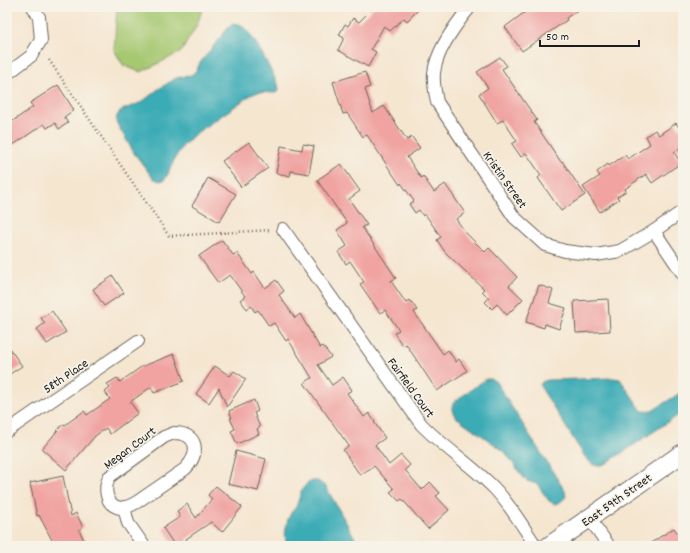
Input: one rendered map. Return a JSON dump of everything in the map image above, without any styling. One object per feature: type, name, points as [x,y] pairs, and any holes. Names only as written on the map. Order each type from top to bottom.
[{"type":"street","points":[[7,74],[31,56],[41,40],[39,17],[33,7]]},
{"type":"street","name":"Kristin Street","points":[[470,7],[440,53],[434,72],[434,88],[437,102],[514,216],[546,245],[565,251],[596,255],[620,251],[683,212]]},
{"type":"street","name":"Fairfield Court","points":[[283,229],[421,424],[435,439],[495,489],[536,546]]},
{"type":"street","points":[[654,231],[683,274]]},
{"type":"street","name":"58th Place","points":[[7,431],[138,341]]},
{"type":"street","name":"Megan Court","points":[[174,433],[183,433],[191,439],[195,447],[195,454],[185,469],[137,502],[124,507],[114,505],[109,500],[106,493],[106,484],[109,477],[164,437],[174,433]]},
{"type":"street","name":"East 59th Street","points":[[549,546],[683,453]]},
{"type":"street","points":[[124,507],[128,523],[144,546]]},
{"type":"street","points":[[590,518],[609,546]]},
{"type":"path","points":[[49,60],[169,236],[283,229]]},
{"type":"green space","points":[[117,7],[203,7],[197,25],[181,52],[141,72],[124,66],[114,50]]},
{"type":"water","points":[[233,24],[239,24],[250,34],[278,84],[279,90],[276,93],[258,92],[251,95],[195,134],[182,147],[164,180],[159,181],[153,178],[134,153],[116,122],[117,116],[120,111],[142,102],[176,78],[191,75],[196,71],[200,63],[228,28]]},
{"type":"water","points":[[486,379],[492,379],[496,382],[565,491],[566,497],[559,503],[555,504],[549,501],[537,484],[527,481],[523,477],[505,452],[456,417],[453,413],[452,408],[454,402]]},
{"type":"water","points":[[620,379],[642,411],[652,411],[683,391],[683,412],[607,463],[597,466],[585,457],[540,386],[542,382],[548,380]]},
{"type":"water","points":[[311,481],[318,481],[326,487],[356,540],[357,546],[287,546],[286,530],[288,519],[296,507],[302,489]]},
{"type":"building","points":[[374,7],[421,7],[407,21],[404,18],[390,31],[384,26],[371,49],[376,52],[368,67],[338,50],[344,38],[339,35],[345,24],[348,26],[353,18],[359,22]]},
{"type":"building","points":[[521,7],[582,7],[566,18],[567,20],[522,51],[505,27],[525,12]]},
{"type":"building","points":[[500,57],[507,66],[502,69],[537,120],[534,122],[585,195],[561,211],[538,178],[541,175],[526,153],[521,157],[512,144],[517,141],[503,120],[497,123],[479,94],[488,88],[477,72]]},
{"type":"building","points":[[365,72],[370,87],[365,89],[373,113],[384,106],[407,140],[412,137],[420,148],[407,157],[421,178],[423,176],[434,192],[445,184],[465,213],[456,219],[466,233],[485,252],[489,248],[517,277],[509,286],[523,299],[507,315],[497,304],[492,309],[485,302],[489,298],[482,291],[484,289],[445,252],[437,240],[441,237],[425,214],[423,216],[419,210],[415,213],[409,204],[414,201],[401,183],[400,185],[367,135],[363,137],[347,113],[343,114],[333,82]]},
{"type":"building","points":[[58,85],[74,110],[64,117],[68,123],[59,129],[55,123],[47,128],[44,124],[13,145],[7,137],[7,125],[33,107],[30,103]]},
{"type":"building","points":[[676,123],[683,133],[683,146],[674,152],[681,163],[652,183],[646,174],[625,189],[626,191],[617,197],[619,199],[600,212],[583,187],[600,176],[597,172],[608,164],[609,166],[625,155],[628,159],[650,144],[646,136],[655,130],[659,135]]},
{"type":"building","points":[[249,142],[268,168],[241,187],[222,161]]},
{"type":"building","points":[[303,144],[314,146],[309,174],[291,171],[290,176],[276,173],[281,146],[302,150]]},
{"type":"building","points":[[341,164],[360,191],[349,199],[367,225],[362,227],[396,278],[391,281],[406,303],[410,300],[417,310],[414,312],[443,354],[448,350],[456,362],[459,359],[467,371],[437,391],[406,344],[403,346],[394,333],[399,330],[385,310],[380,313],[360,284],[364,282],[350,261],[346,264],[338,252],[347,246],[337,230],[347,223],[317,180]]},
{"type":"building","points":[[208,178],[236,194],[219,222],[192,206]]},
{"type":"building","points":[[222,240],[233,255],[237,253],[252,274],[254,272],[265,288],[276,280],[284,291],[279,295],[295,318],[300,314],[320,348],[323,346],[331,357],[318,365],[332,385],[343,377],[352,390],[347,393],[364,417],[369,413],[385,438],[375,445],[389,465],[401,455],[410,465],[405,470],[422,490],[430,482],[440,493],[436,496],[449,510],[428,529],[402,499],[399,501],[390,492],[394,489],[374,466],[360,475],[343,450],[349,446],[304,383],[312,378],[288,339],[286,341],[274,323],[269,326],[258,310],[255,312],[251,306],[247,309],[240,300],[245,296],[230,275],[218,283],[199,256]]},
{"type":"building","points":[[113,276],[124,293],[104,306],[93,289]]},
{"type":"building","points":[[539,285],[553,290],[549,303],[566,308],[559,329],[545,324],[544,328],[526,322]]},
{"type":"building","points":[[608,299],[610,331],[576,333],[574,301]]},
{"type":"building","points":[[52,311],[66,332],[47,344],[37,329],[45,323],[41,318]]},
{"type":"building","points":[[7,345],[22,366],[7,376]]},
{"type":"building","points":[[174,354],[184,381],[154,393],[151,387],[130,402],[138,413],[110,434],[106,428],[95,436],[66,470],[42,449],[63,424],[65,425],[84,411],[87,415],[110,399],[105,392],[110,388],[107,384],[117,378],[120,382],[141,367]]},
{"type":"building","points":[[215,366],[230,376],[234,371],[246,379],[227,407],[219,388],[209,403],[196,394]]},
{"type":"building","points":[[254,400],[258,411],[254,413],[260,427],[257,429],[259,434],[237,444],[231,431],[235,429],[230,418],[232,418],[229,411]]},
{"type":"building","points":[[236,451],[266,459],[258,491],[228,484]]},
{"type":"building","points":[[63,476],[71,516],[76,513],[83,527],[79,530],[87,546],[55,546],[39,515],[37,516],[30,483]]},
{"type":"building","points":[[216,486],[242,507],[222,532],[211,522],[186,539],[190,546],[175,546],[163,528],[180,517],[177,511],[187,504],[196,518],[212,499],[208,495]]},
{"type":"building","points":[[674,528],[683,541],[683,546],[646,546]]}]
